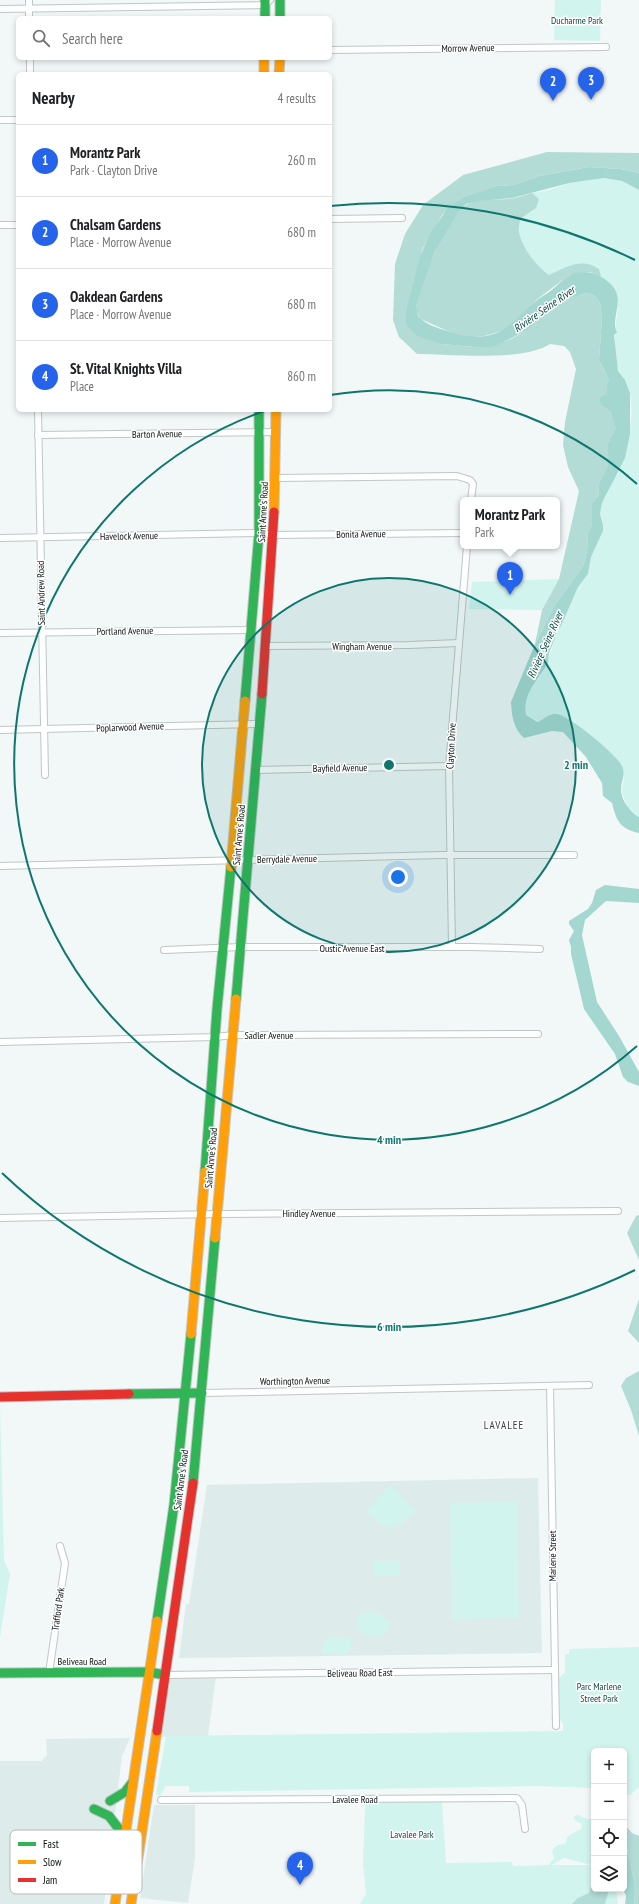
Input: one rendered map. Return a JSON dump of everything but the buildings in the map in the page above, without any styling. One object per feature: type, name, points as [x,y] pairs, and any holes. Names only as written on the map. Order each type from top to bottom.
[{"type":"main road","points":[[280,0],[280,16]]},
{"type":"main road","points":[[265,16],[267,2]]},
{"type":"main road","points":[[264,60],[264,72]]},
{"type":"main road","points":[[279,72],[280,60]]},
{"type":"main road","name":"Saint Anne's Road","points":[[126,1830],[174,1505],[186,1394],[259,533],[259,412]]},
{"type":"main road","name":"Saint Anne's Road","points":[[142,1830],[193,1486],[202,1393],[266,646],[276,478],[276,412]]},
{"type":"main road","name":"Worthington Avenue","points":[[0,1397],[202,1393]]},
{"type":"main road","name":"Beliveau Road","points":[[0,1674],[150,1672],[165,1675]]},
{"type":"main road","points":[[110,1801],[125,1792],[133,1782]]},
{"type":"main road","points":[[94,1810],[101,1811],[111,1818],[120,1830]]},
{"type":"main road","name":"Saint Anne's Road","points":[[115,1904],[117,1894]]},
{"type":"main road","name":"Saint Anne's Road","points":[[131,1904],[132,1894]]},
{"type":"street","points":[[29,0],[29,16]]},
{"type":"street","points":[[0,9],[144,3],[267,2]]},
{"type":"street","name":"Morrow Avenue","points":[[332,50],[606,47]]},
{"type":"street","points":[[30,60],[30,72]]},
{"type":"street","points":[[0,120],[16,120]]},
{"type":"street","points":[[332,219],[402,218]]},
{"type":"street","points":[[0,225],[16,225]]},
{"type":"street","name":"Saint Andrew Road","points":[[38,412],[41,633],[45,776]]},
{"type":"street","name":"Barton Avenue","points":[[38,435],[276,432]]},
{"type":"street","points":[[276,478],[457,476],[470,480],[473,484],[471,497]]},
{"type":"street","name":"Bonita Avenue","points":[[259,533],[273,535],[460,533]]},
{"type":"street","name":"Havelock Avenue","points":[[0,538],[259,533]]},
{"type":"street","name":"Clayton Drive","points":[[452,947],[452,855],[449,766],[467,549]]},
{"type":"street","name":"Portland Avenue","points":[[0,633],[251,630]]},
{"type":"street","name":"Wingham Avenue","points":[[266,646],[409,645],[459,643]]},
{"type":"street","name":"Poplarwood Avenue","points":[[0,730],[259,724]]},
{"type":"street","name":"Bayfield Avenue","points":[[255,770],[449,766]]},
{"type":"street","name":"Berrydale Avenue","points":[[0,866],[231,862],[248,860],[452,855],[574,855]]},
{"type":"street","name":"Oustic Avenue East","points":[[164,950],[224,949],[240,947],[540,948]]},
{"type":"street","name":"Sadler Avenue","points":[[0,1042],[216,1037],[233,1035],[538,1034]]},
{"type":"street","name":"Hindley Avenue","points":[[0,1218],[202,1214],[618,1211]]},
{"type":"street","name":"Worthington Avenue","points":[[202,1393],[590,1385]]},
{"type":"street","name":"Marlene Street","points":[[550,1386],[556,1726]]},
{"type":"street","name":"Trafford Park","points":[[49,1673],[65,1563],[60,1546]]},
{"type":"street","name":"Beliveau Road East","points":[[165,1675],[555,1670]]},
{"type":"street","name":"Lavalee Road","points":[[161,1800],[517,1798],[522,1805],[525,1829]]},
{"type":"shaded area","points":[[547,152],[639,153],[639,173],[621,169],[589,167],[539,176],[514,185],[496,186],[463,197],[442,215],[422,250],[406,309],[442,344],[485,348],[511,339],[528,330],[555,304],[586,293],[595,296],[600,303],[602,318],[599,360],[609,380],[607,394],[602,406],[611,412],[617,427],[608,443],[608,465],[598,485],[599,495],[592,503],[592,523],[588,534],[587,551],[583,566],[555,605],[535,644],[542,610],[559,579],[579,491],[568,467],[563,445],[565,422],[576,369],[570,352],[564,346],[550,344],[538,350],[505,355],[466,356],[417,354],[399,337],[393,320],[395,264],[405,234],[423,205],[463,175]]},
{"type":"shaded area","points":[[532,193],[539,199],[536,208],[520,219],[519,230],[523,244],[535,262],[544,272],[549,275],[574,264],[592,265],[599,269],[601,277],[590,272],[569,275],[535,301],[531,308],[503,331],[484,336],[474,337],[454,334],[421,319],[417,313],[416,305],[422,282],[435,251],[451,222],[459,212],[466,205],[476,201],[508,199]]},
{"type":"shaded area","points":[[639,1215],[639,1260],[627,1233],[636,1216]]},
{"type":"shaded area","points":[[639,1299],[639,1343],[628,1331]]},
{"type":"shaded area","points":[[639,1371],[639,1436],[631,1410],[621,1386],[626,1378]]},
{"type":"shaded area","points":[[538,1478],[542,1653],[179,1658],[186,1604],[189,1604],[207,1485]]},
{"type":"shaded area","points":[[166,1676],[216,1676],[208,1736],[159,1737]]},
{"type":"shaded area","points":[[130,1738],[122,1756],[113,1830],[10,1830],[10,1894],[105,1894],[104,1904],[0,1904],[0,1761],[41,1761],[47,1755],[46,1739]]},
{"type":"shaded area","points":[[154,1805],[195,1805],[195,1859],[188,1903],[140,1898],[141,1894],[142,1894],[142,1885]]},
{"type":"shaded area","points":[[627,1827],[632,1833],[639,1836],[639,1904],[634,1904],[635,1894],[633,1875],[627,1848]]},
{"type":"shaded area","points":[[591,1886],[591,1892],[608,1892],[605,1904],[572,1904],[578,1898],[589,1893]]},
{"type":"green space","name":"Ducharme Park","points":[[555,0],[601,0],[600,41],[554,40]]},
{"type":"green space","points":[[604,178],[622,181],[639,190],[639,817],[628,808],[622,793],[624,777],[613,755],[599,744],[551,714],[537,722],[525,715],[525,702],[527,694],[539,678],[552,648],[556,631],[561,626],[578,587],[588,574],[591,557],[603,531],[600,514],[602,503],[617,471],[629,433],[632,407],[630,394],[628,387],[618,369],[615,354],[615,331],[618,308],[569,275],[423,282],[532,193],[549,190],[569,183]]},
{"type":"green space","points":[[559,579],[542,610],[469,609],[472,582]]},
{"type":"green space","points":[[0,1404],[4,1560],[10,1574],[0,1637]]},
{"type":"green space","points":[[390,1485],[416,1510],[397,1526],[386,1527],[374,1518],[367,1510]]},
{"type":"green space","points":[[517,1502],[519,1618],[452,1619],[450,1503]]},
{"type":"green space","points":[[374,1561],[400,1561],[400,1575],[374,1575]]},
{"type":"green space","points":[[371,1611],[381,1614],[391,1625],[389,1630],[383,1635],[375,1636],[362,1633],[358,1627],[358,1618],[363,1613]]},
{"type":"green space","points":[[329,1637],[351,1637],[351,1650],[346,1654],[322,1654],[322,1646]]},
{"type":"green space","name":"Parc Marlene Street Park","points":[[639,1647],[639,1787],[630,1795],[627,1794],[627,1748],[591,1748],[591,1788],[537,1786],[189,1792],[189,1786],[166,1786],[160,1796],[156,1794],[166,1736],[563,1731],[563,1723],[560,1720],[559,1678],[565,1672],[565,1654],[569,1654],[569,1649]]},
{"type":"green space","name":"Lavalee Park","points":[[366,1802],[442,1802],[446,1863],[512,1862],[513,1866],[549,1865],[554,1858],[552,1851],[554,1848],[565,1844],[568,1836],[581,1829],[582,1824],[577,1822],[573,1817],[577,1815],[591,1819],[591,1865],[591,1892],[616,1892],[618,1904],[360,1904],[366,1894],[363,1864]],"holes":[[[564,1858],[591,1865],[552,1865]]]},
{"type":"water","name":"Rivière Seine River","points":[[589,167],[621,169],[639,173],[639,190],[622,181],[604,178],[569,183],[512,198],[479,201],[466,204],[457,214],[434,253],[416,305],[418,316],[431,325],[461,335],[482,336],[503,330],[537,300],[552,290],[566,277],[574,273],[593,273],[610,283],[617,293],[618,299],[615,328],[617,332],[614,335],[618,371],[625,380],[630,393],[630,434],[625,458],[602,503],[600,514],[603,531],[591,557],[588,574],[578,587],[561,626],[556,631],[548,663],[532,688],[526,700],[525,707],[526,715],[537,722],[553,714],[562,716],[592,736],[611,753],[622,766],[624,772],[621,794],[627,806],[639,817],[639,833],[627,829],[620,823],[615,814],[612,803],[603,796],[602,783],[586,757],[563,732],[552,731],[524,738],[515,726],[511,702],[535,644],[555,605],[583,566],[587,551],[588,534],[592,523],[592,503],[599,495],[598,485],[608,465],[608,443],[616,428],[611,412],[602,406],[599,398],[607,394],[607,384],[609,380],[599,360],[602,318],[600,303],[595,296],[586,293],[555,304],[528,330],[495,346],[485,348],[442,344],[417,336],[407,326],[406,319],[406,309],[420,256],[431,232],[447,209],[463,197],[496,186],[514,185],[539,176]]},
{"type":"water","points":[[605,885],[639,889],[639,903],[606,901],[585,920],[582,935],[597,1002],[619,1036],[639,1072],[639,1086],[628,1082],[623,1077],[615,1054],[584,1009],[571,954],[569,940],[574,931],[569,924],[569,921],[588,909],[592,903],[596,890]]},
{"type":"water","points":[[627,1852],[635,1887],[634,1904],[625,1904],[626,1896],[624,1892],[627,1892]]},
{"type":"traffic: fast","points":[[265,0],[265,16]]},
{"type":"traffic: fast","points":[[280,0],[280,16]]},
{"type":"traffic: fast","points":[[245,701],[259,533],[259,412]]},
{"type":"traffic: fast","points":[[236,999],[262,694]]},
{"type":"traffic: fast","points":[[205,1172],[217,1009],[231,867]]},
{"type":"traffic: fast","points":[[193,1483],[215,1238]]},
{"type":"traffic: fast","points":[[157,1621],[174,1505],[191,1334]]},
{"type":"traffic: fast","points":[[129,1394],[202,1393]]},
{"type":"traffic: fast","points":[[0,1673],[149,1672],[165,1675]]},
{"type":"traffic: fast","points":[[110,1801],[125,1792],[132,1783]]},
{"type":"traffic: fast","points":[[94,1809],[109,1816],[120,1830]]},
{"type":"traffic: slow","points":[[264,60],[264,72]]},
{"type":"traffic: slow","points":[[279,72],[280,60]]},
{"type":"traffic: slow","points":[[274,512],[276,412]]},
{"type":"traffic: slow","points":[[231,867],[245,701]]},
{"type":"traffic: slow","points":[[215,1238],[236,999]]},
{"type":"traffic: slow","points":[[191,1334],[205,1172]]},
{"type":"traffic: slow","points":[[126,1830],[157,1621]]},
{"type":"traffic: slow","points":[[142,1831],[157,1731]]},
{"type":"traffic: slow","points":[[115,1904],[116,1894]]},
{"type":"traffic: slow","points":[[131,1904],[133,1894]]},
{"type":"traffic: jam","points":[[262,694],[274,512]]},
{"type":"traffic: jam","points":[[0,1397],[129,1394]]},
{"type":"traffic: jam","points":[[157,1731],[193,1483]]},
{"type":"place","name":"Oakdean Gardens","points":[[591,100]]},
{"type":"place","name":"Chalsam Gardens","points":[[553,101]]},
{"type":"place","name":"Morantz Park","points":[[510,595]]},
{"type":"place","name":"St. Vital Knights Villa","points":[[300,1885]]},
{"type":"district","name":"LAVALEE","points":[[504,1425]]}]
